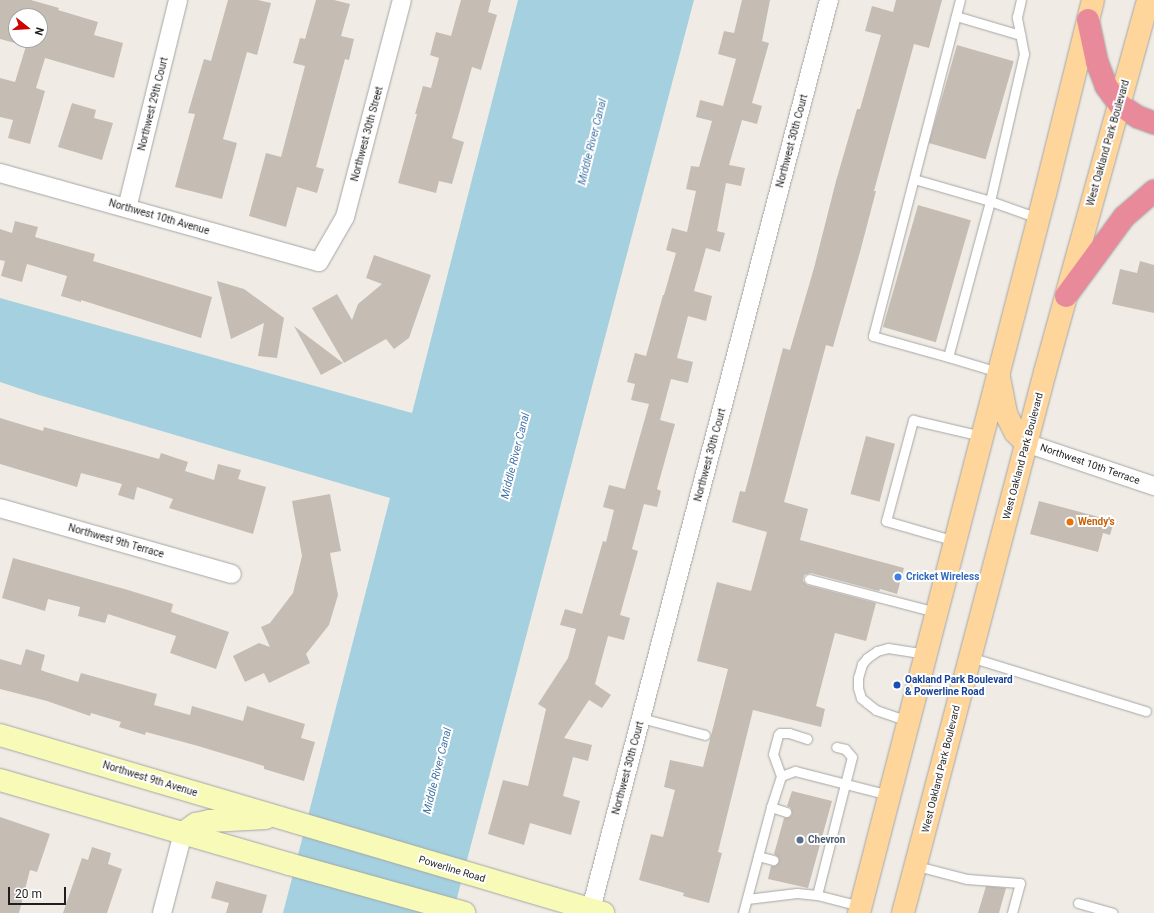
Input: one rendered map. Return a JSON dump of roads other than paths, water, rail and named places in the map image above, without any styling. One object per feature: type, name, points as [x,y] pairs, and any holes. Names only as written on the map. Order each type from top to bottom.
[{"type":"highway","points":[[1090,10],[1102,76],[1106,86],[1120,105],[1138,117],[1154,123]]},
{"type":"highway","points":[[1066,296],[1124,217],[1154,191]]},
{"type":"main road","name":"West Oakland Park Boulevard","points":[[903,913],[1026,443],[1148,0]]},
{"type":"main road","points":[[860,909],[1090,10]]},
{"type":"main road","points":[[998,372],[1006,414],[1015,432],[1026,443]]},
{"type":"main road","name":"Northwest 9th Avenue","points":[[0,735],[301,824]]},
{"type":"main road","points":[[0,780],[455,911]]},
{"type":"main road","points":[[183,833],[196,824],[210,821],[279,817]]},
{"type":"main road","name":"Powerline Road","points":[[301,824],[593,912]]},
{"type":"street","name":"Northwest 30th Street","points":[[319,262],[345,216],[402,0]]},
{"type":"street","name":"Northwest 30th Court","points":[[593,912],[641,718],[829,0]]},
{"type":"street","name":"Northwest 29th Court","points":[[127,208],[176,1]]},
{"type":"street","name":"Northwest 10th Avenue","points":[[0,173],[319,262]]},
{"type":"street","name":"Northwest 10th Terrace","points":[[1026,443],[1154,486]]},
{"type":"street","name":"Northwest 9th Terrace","points":[[0,508],[232,574]]},
{"type":"street","points":[[162,913],[183,833]]},
{"type":"lane","points":[[960,0],[873,336],[998,372]]},
{"type":"lane","points":[[948,357],[990,201],[1024,54],[1017,17],[1021,0]]},
{"type":"lane","points":[[956,16],[1020,35]]},
{"type":"lane","points":[[914,179],[990,201],[1038,218]]},
{"type":"lane","points":[[955,541],[886,521],[913,420],[982,436]]},
{"type":"lane","points":[[809,579],[936,612]]},
{"type":"lane","points":[[908,721],[876,710],[861,698],[858,688],[858,678],[862,664],[866,658],[877,651],[888,648],[925,654]]},
{"type":"lane","points":[[970,657],[1146,711]]},
{"type":"lane","points":[[641,718],[705,735]]},
{"type":"lane","points":[[743,913],[781,776],[773,754],[778,735],[780,733],[789,734],[807,739]]},
{"type":"lane","points":[[817,895],[830,824],[845,784],[852,757],[845,749],[836,747]]},
{"type":"lane","points":[[781,776],[795,771],[889,795]]},
{"type":"lane","points":[[771,808],[786,812]]},
{"type":"lane","points":[[758,856],[773,860]]},
{"type":"lane","points":[[916,866],[967,879],[1020,883],[1012,913]]},
{"type":"lane","points":[[813,870],[822,872]]},
{"type":"lane","points":[[747,899],[798,893],[817,895],[860,909]]},
{"type":"lane","points":[[1078,903],[1113,913]]},
{"type":"water","name":"Middle River Canal","points":[[518,0],[694,0],[453,913],[283,913],[390,498],[39,395],[0,382],[0,298],[412,413]]},
{"type":"place","name":"Wendy's","points":[[1070,522]]},
{"type":"place","name":"Cricket Wireless","points":[[898,577]]},
{"type":"place","name":"Oakland Park Boulevard & Powerline Road","points":[[897,685]]},
{"type":"place","name":"Chevron","points":[[800,840]]}]
